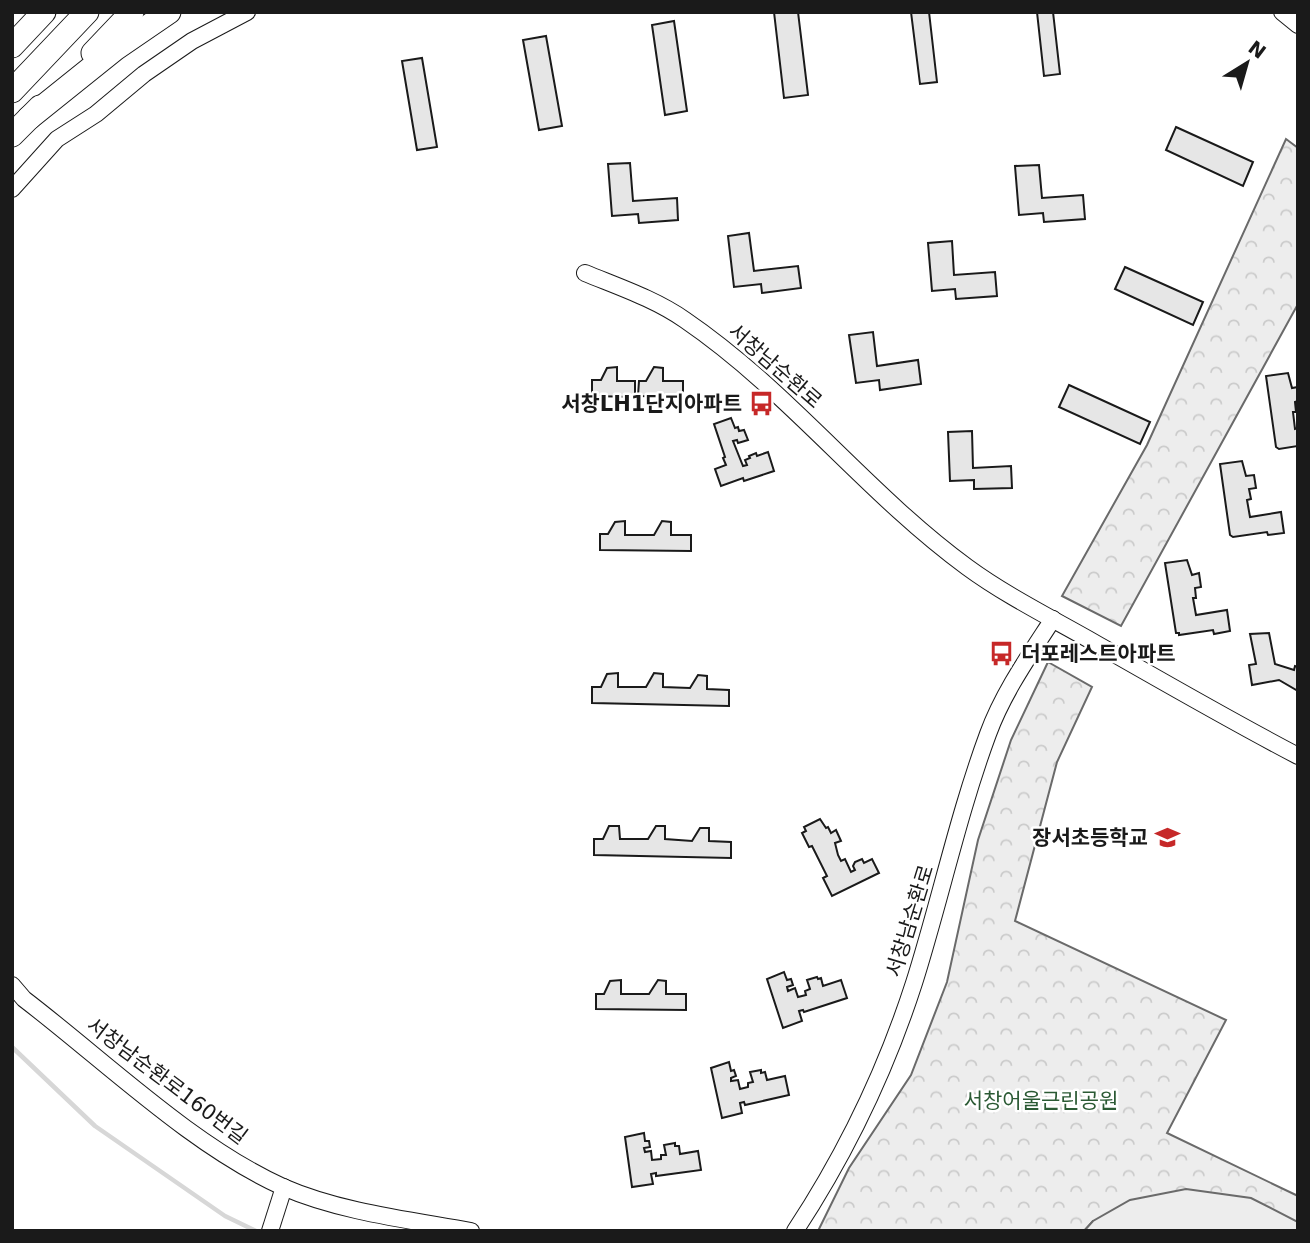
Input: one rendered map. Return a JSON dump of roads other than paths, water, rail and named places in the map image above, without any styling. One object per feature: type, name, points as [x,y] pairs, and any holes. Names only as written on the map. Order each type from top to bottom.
[{"type":"highway","points":[[12,46],[44,12]]},
{"type":"highway","points":[[12,91],[87,12]]},
{"type":"highway","points":[[12,135],[132,12]]},
{"type":"highway","points":[[30,118],[115,49],[169,12]]},
{"type":"street","points":[[12,189],[57,139],[96,114],[144,74],[192,41],[247,12]]},
{"type":"street","points":[[1282,12],[1298,26]]},
{"type":"street","name":"서창남순환로","points":[[585,273],[649,299],[726,350],[807,421],[897,511],[969,568],[1053,619],[1298,756]]},
{"type":"street","name":"서창남순환로","points":[[795,1231],[856,1125],[889,1053],[914,984],[988,733],[1017,674],[1053,619]]},
{"type":"street","name":"서창남순환로160번길","points":[[12,985],[24,999],[214,1149],[284,1187],[375,1214],[471,1231]]},
{"type":"street","points":[[270,1231],[284,1187]]},
{"type":"waterway","points":[[12,1047],[95,1126],[225,1216],[256,1231]]},
{"type":"place","name":"서창LH1단지아파트","points":[[762,404]]},
{"type":"place","name":"더포레스트아파트","points":[[1001,654]]},
{"type":"place","name":"장서초등학교","points":[[1168,838]]},
{"type":"park label","name":"서창어울근린공원","points":[[1041,1101]]}]
